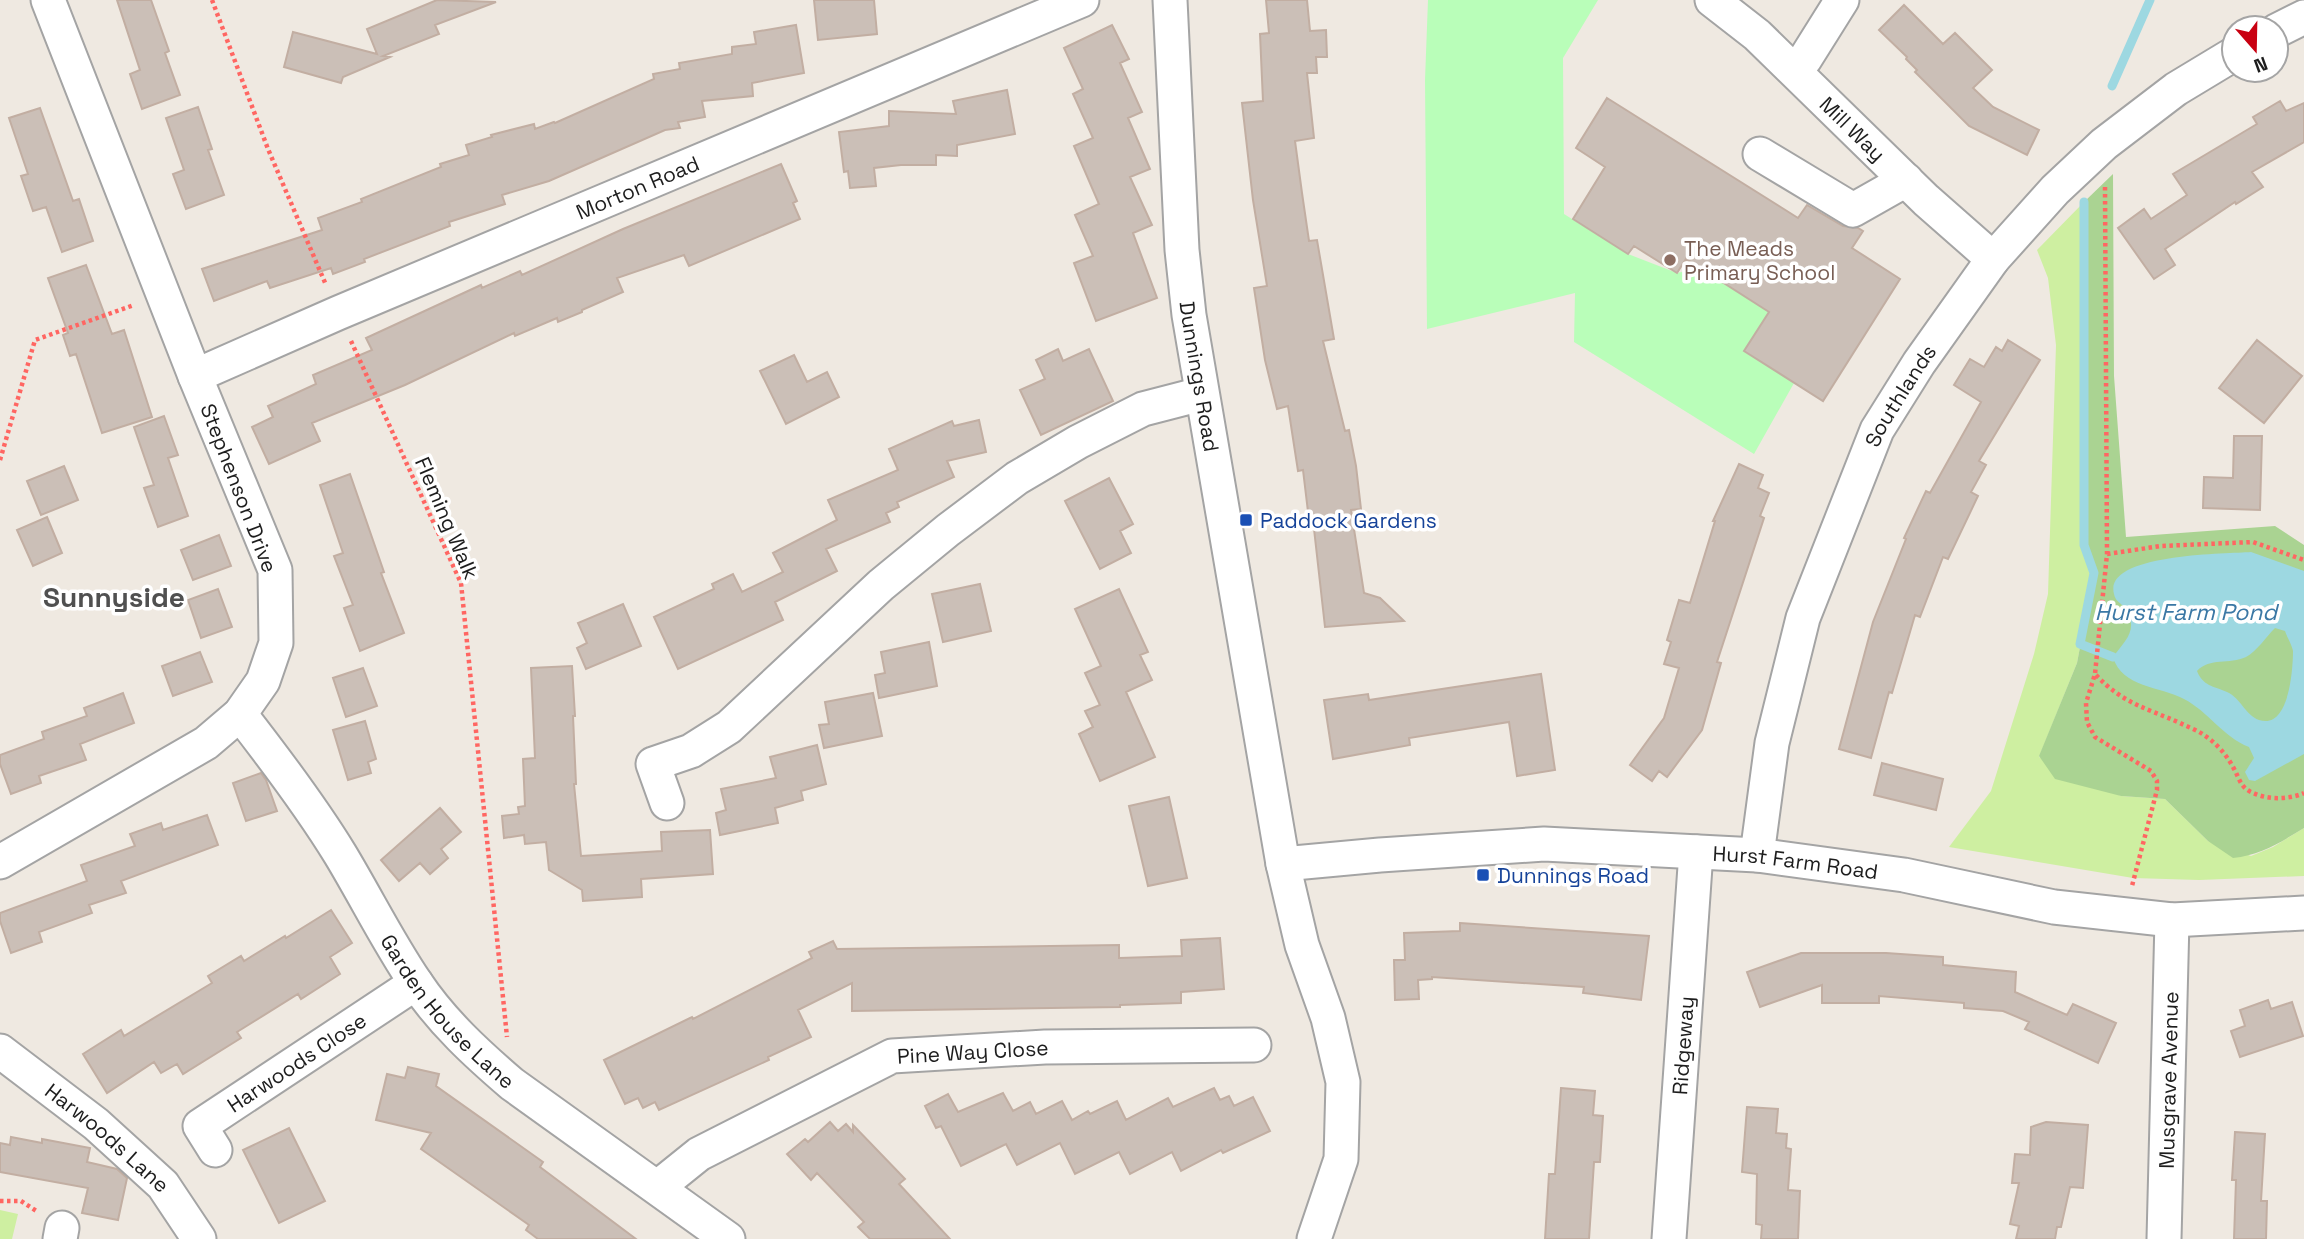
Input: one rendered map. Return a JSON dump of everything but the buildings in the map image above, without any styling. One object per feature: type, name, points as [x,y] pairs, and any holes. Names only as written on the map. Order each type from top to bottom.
[{"type":"street","name":"Stephenson Drive","points":[[0,862],[206,743],[240,714],[263,681],[276,643],[275,570],[195,376],[48,0]]},
{"type":"street","name":"Morton Road","points":[[195,376],[338,313],[1082,0]]},
{"type":"street","name":"Dunnings Road","points":[[1170,0],[1182,250],[1201,394],[1283,864],[1302,945],[1328,1018],[1343,1082],[1341,1159],[1314,1239]]},
{"type":"street","name":"Mill Way","points":[[1712,0],[1757,35],[1926,200],[1993,259]]},
{"type":"street","points":[[1794,70],[1805,59],[1842,0]]},
{"type":"street","name":"Southlands","points":[[1757,855],[1772,743],[1803,618],[1877,430],[1919,363],[1993,259],[2055,190],[2105,144],[2176,89],[2220,62]]},
{"type":"street","points":[[1760,153],[1853,210],[1906,180]]},
{"type":"street","points":[[667,803],[653,764],[691,751],[729,727],[881,585],[948,530],[1017,478],[1078,442],[1143,409],[1201,394]]},
{"type":"street","name":"Garden House Lane","points":[[240,714],[284,771],[338,852],[416,983],[444,1020],[512,1084],[728,1239]]},
{"type":"street","name":"Hurst Farm Road","points":[[1283,864],[1544,844],[1757,855],[1904,875],[2054,907],[2172,920],[2304,913]]},
{"type":"street","name":"Ridgeway","points":[[1669,1239],[1696,852]]},
{"type":"street","name":"Musgrave Avenue","points":[[2164,1239],[2172,920]]},
{"type":"street","name":"Harwoods Close","points":[[215,1150],[200,1126],[416,983]]},
{"type":"street","name":"Pine Way Close","points":[[659,1187],[699,1154],[892,1056],[1243,1036]]},
{"type":"street","name":"Harwoods Lane","points":[[0,1051],[96,1124],[163,1185],[199,1239]]},
{"type":"path","name":"Fleming Walk","points":[[212,0],[268,149],[338,313],[461,583],[512,1084]]},
{"type":"path","points":[[2105,144],[2107,554],[2095,674],[2086,703],[2087,722],[2095,737],[2151,771],[2157,781],[2157,790],[2133,878],[2129,916]]},
{"type":"path","points":[[0,460],[34,340],[163,295]]},
{"type":"path","points":[[2107,554],[2161,546],[2253,542],[2304,560]]},
{"type":"path","points":[[2095,674],[2110,691],[2126,701],[2202,733],[2222,749],[2240,784],[2249,792],[2267,798],[2304,793]]},
{"type":"path","points":[[0,1201],[21,1201],[61,1234]]},
{"type":"green space","points":[[1428,0],[1598,0],[1563,58],[1564,214],[1628,254],[1677,273],[1700,268],[1769,312],[1744,351],[1794,383],[1754,454],[1574,342],[1575,293],[1427,329],[1425,80]]},
{"type":"green space","points":[[2113,174],[2114,376],[2126,537],[2275,526],[2304,545],[2304,828],[2270,847],[2233,858],[2208,841],[2165,799],[2121,796],[2055,779],[2039,756],[2077,663],[2094,573],[2084,545],[2084,202]]},
{"type":"green space","points":[[2084,202],[2084,545],[2094,573],[2077,663],[2039,757],[2121,796],[2165,799],[2208,841],[2251,856],[2273,847],[2304,828],[2304,876],[2199,880],[2133,878],[1949,847],[1991,791],[2034,654],[2048,594],[2056,345],[2048,278],[2037,250]]},
{"type":"green space","points":[[0,1210],[18,1214],[12,1239],[0,1239]]},
{"type":"water","name":"Hurst Farm Pond","points":[[2251,552],[2304,571],[2304,754],[2255,781],[2249,780],[2245,772],[2254,758],[2249,747],[2231,737],[2193,704],[2143,685],[2125,675],[2113,657],[2131,628],[2128,614],[2114,594],[2116,581],[2127,570],[2169,558]],"holes":[[[2275,628],[2285,631],[2293,651],[2290,684],[2283,708],[2269,721],[2254,718],[2236,698],[2205,683],[2199,676],[2197,671],[2208,664],[2246,657],[2258,648]]]},
{"type":"waterway","points":[[2112,86],[2150,0]]},
{"type":"waterway","points":[[2084,202],[2084,545],[2094,573],[2080,644],[2113,657]]},
{"type":"place","name":"The Meads Primary School","points":[[1670,260]]},
{"type":"place","name":"Paddock Gardens","points":[[1246,520]]},
{"type":"place","name":"Dunnings Road","points":[[1483,875]]},
{"type":"district","name":"Sunnyside","points":[[114,597]]}]
